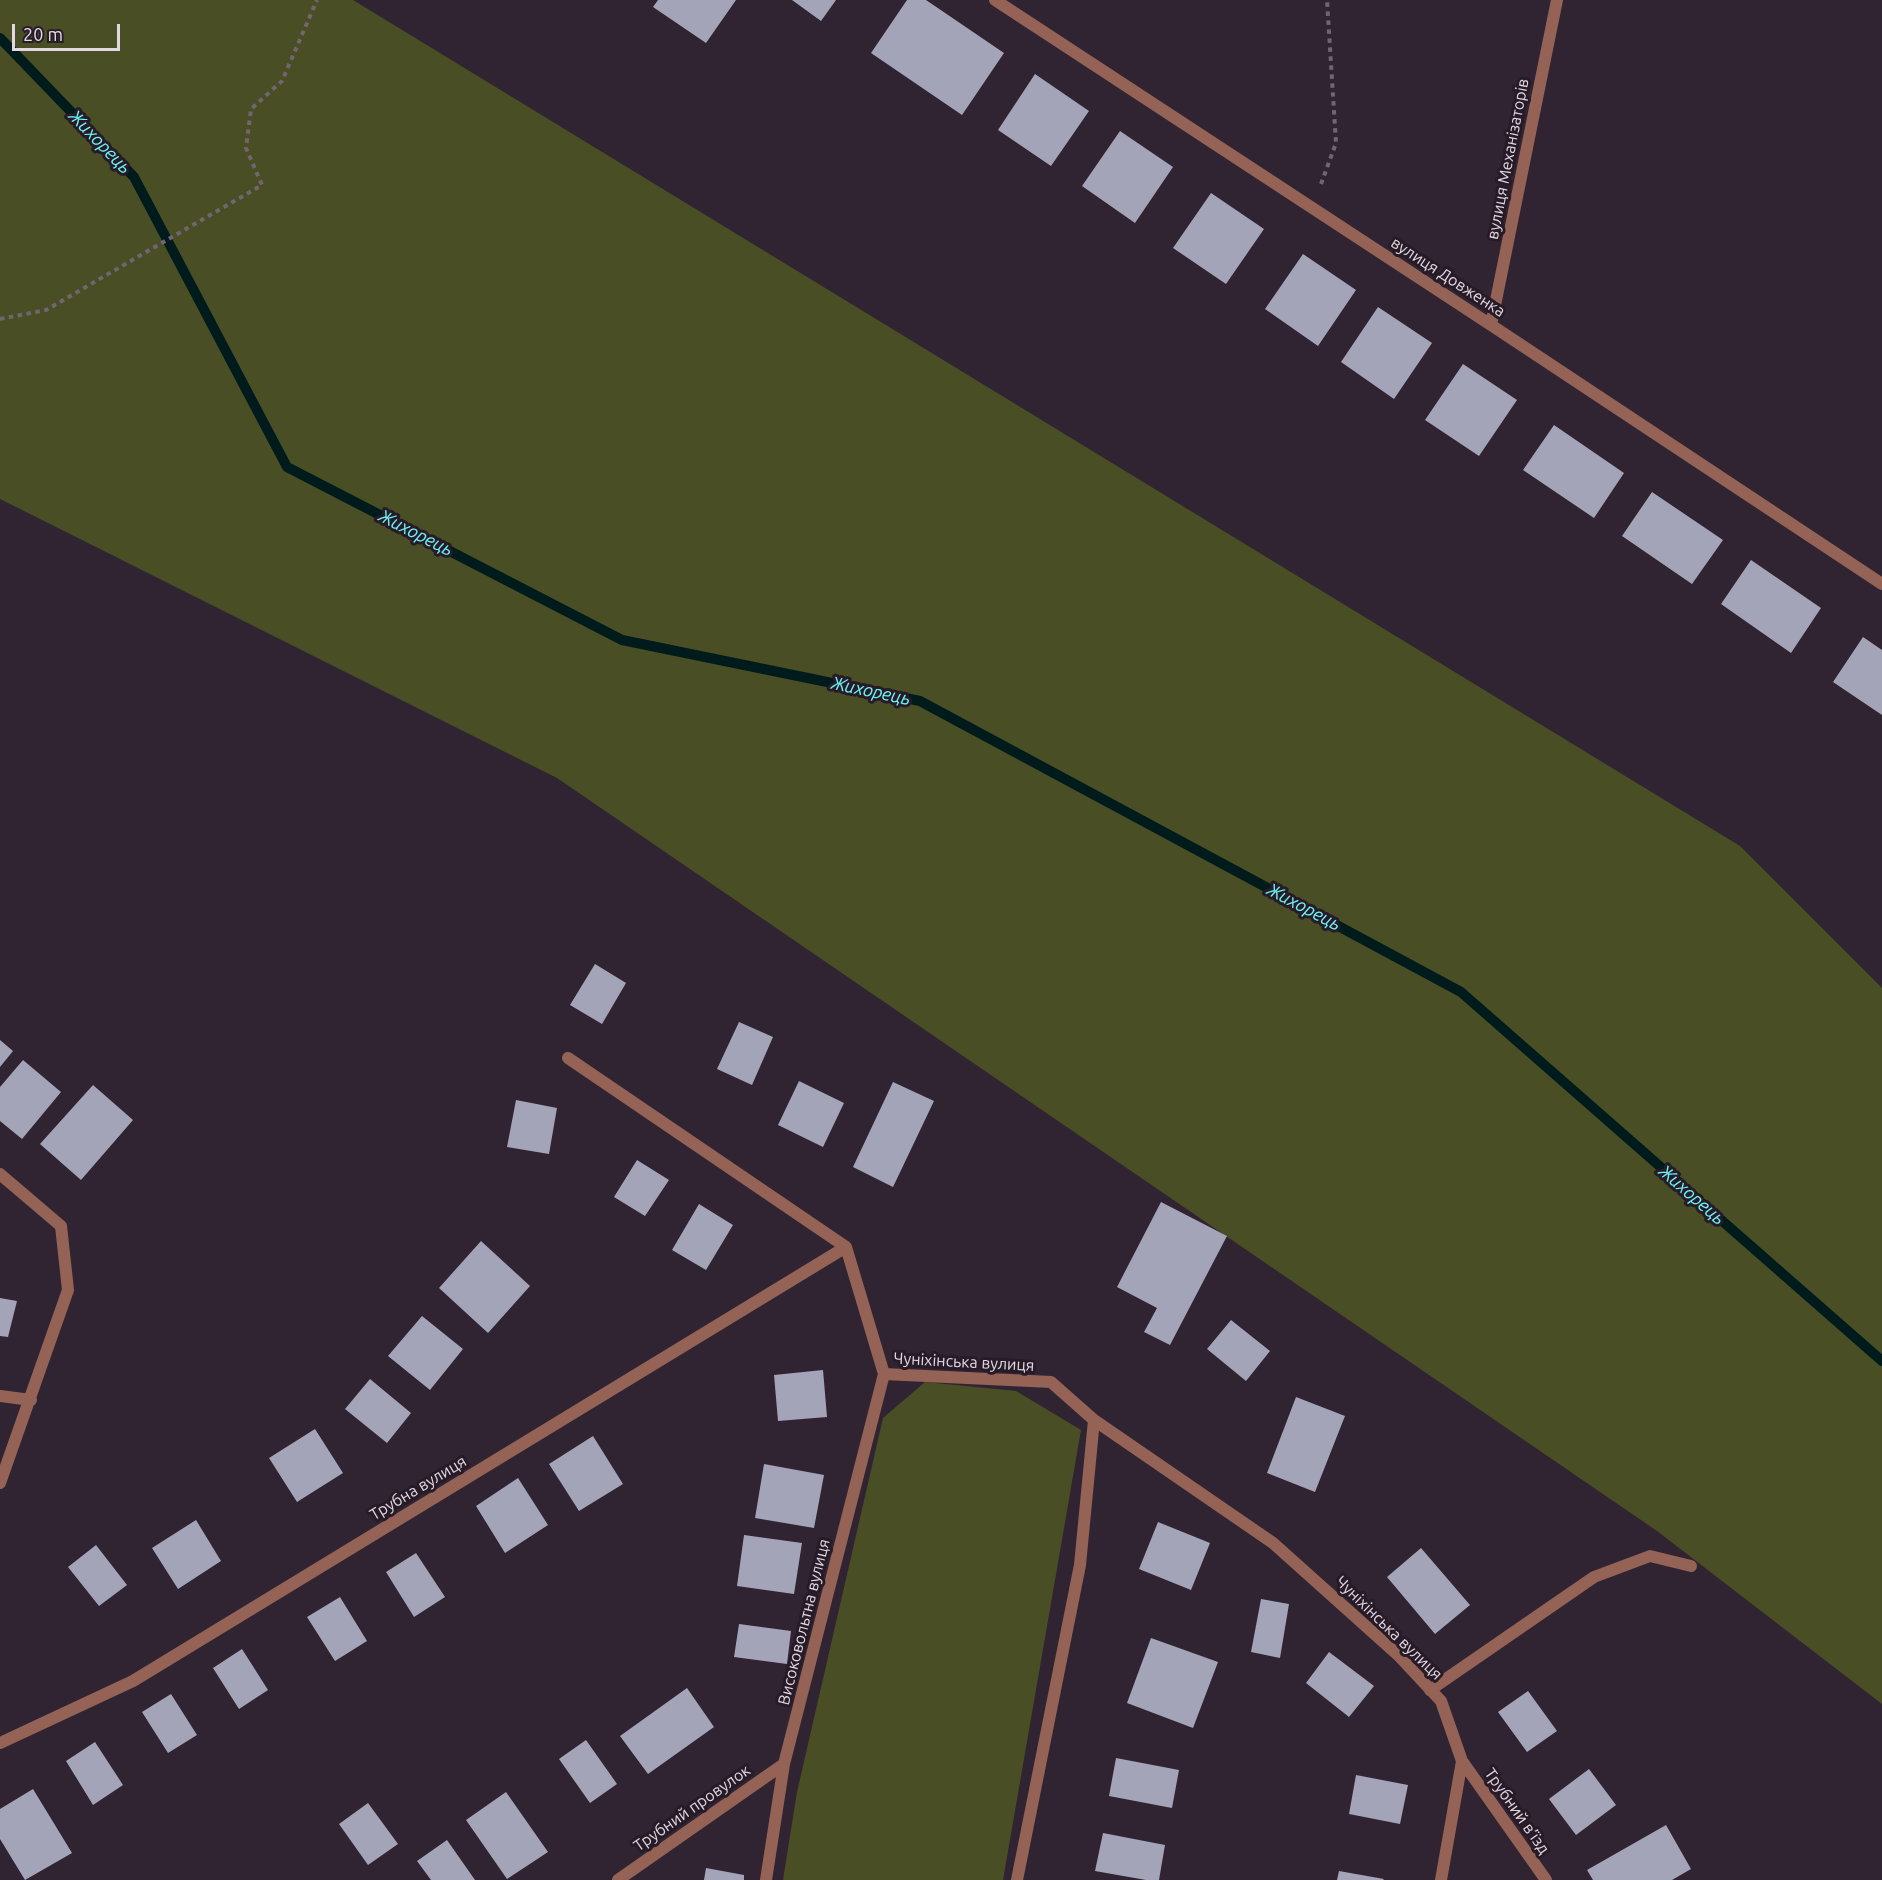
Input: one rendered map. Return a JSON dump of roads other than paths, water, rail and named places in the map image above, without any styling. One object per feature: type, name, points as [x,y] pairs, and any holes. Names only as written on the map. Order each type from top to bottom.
[{"type":"street","name":"вулиця Довженка","points":[[995,0],[1882,584]]},
{"type":"street","name":"вулиця Механізаторів","points":[[1491,325],[1557,0]]},
{"type":"street","points":[[568,1058],[846,1247]]},
{"type":"street","points":[[0,1174],[61,1226],[68,1290],[0,1483]]},
{"type":"street","name":"Чуніхінська вулиця","points":[[846,1247],[884,1374],[1051,1383],[1094,1420],[1274,1543],[1398,1655],[1441,1701],[1462,1761]]},
{"type":"street","name":"Трубна вулиця","points":[[0,1743],[133,1682],[846,1247]]},
{"type":"street","name":"Високовольтна вулиця","points":[[766,1880],[784,1764],[884,1374]]},
{"type":"street","points":[[0,1396],[31,1400]]},
{"type":"street","points":[[1017,1880],[1080,1565],[1094,1420]]},
{"type":"street","points":[[1430,1690],[1594,1577],[1650,1556],[1690,1566]]},
{"type":"street","points":[[1441,1880],[1462,1761]]},
{"type":"street","name":"Трубний в’їзд","points":[[1462,1761],[1546,1880]]},
{"type":"street","name":"Трубний провулок","points":[[618,1880],[784,1764]]},
{"type":"waterway","name":"Жихорець","points":[[0,38],[134,177],[287,467],[622,640],[920,701],[1461,992],[1882,1361]]}]
